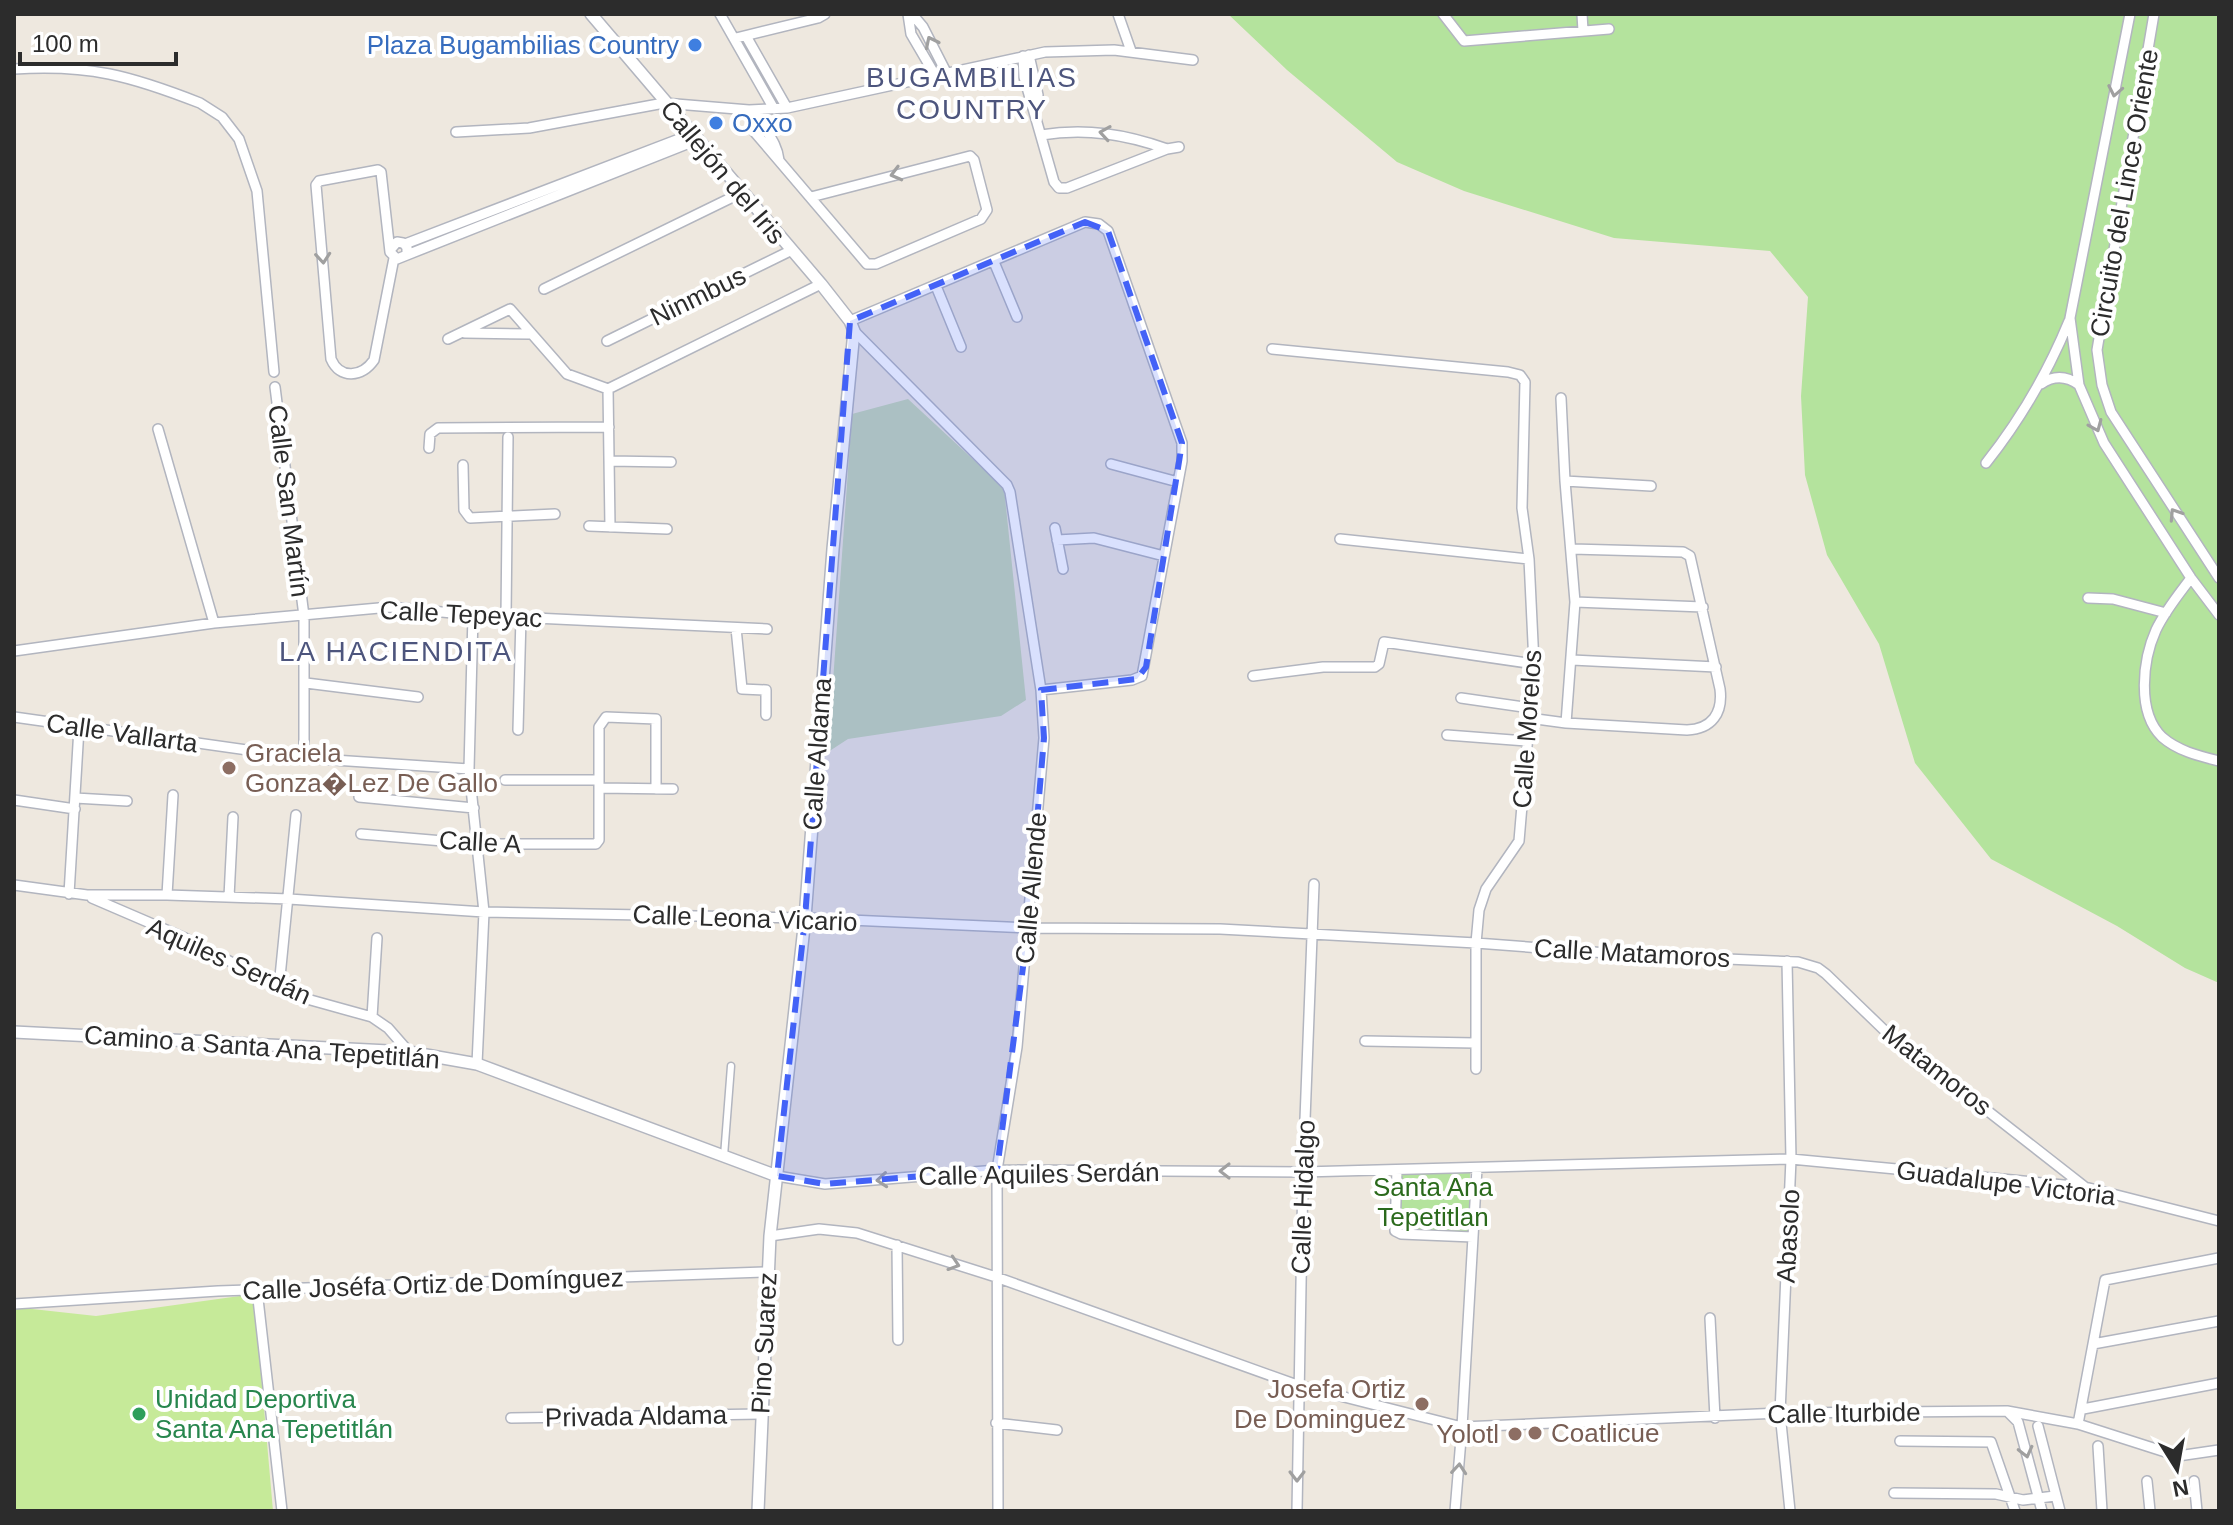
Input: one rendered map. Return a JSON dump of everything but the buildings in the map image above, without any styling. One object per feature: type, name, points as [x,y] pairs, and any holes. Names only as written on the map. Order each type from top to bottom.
[{"type":"street","name":"Callejón del Iris","points":[[591,14],[821,284],[852,326]]},
{"type":"street","points":[[720,14],[741,37],[787,108]]},
{"type":"street","points":[[741,37],[825,14]]},
{"type":"street","points":[[910,14],[923,27],[941,74]]},
{"type":"street","points":[[1118,14],[1131,51]]},
{"type":"street","points":[[1443,14],[1464,41],[1609,29]]},
{"type":"street","points":[[1582,14],[1583,31]]},
{"type":"street","name":"Circuito del Lince Oriente","points":[[2130,14],[2070,318],[2079,385],[2104,443],[2191,578],[2219,615]]},
{"type":"street","name":"Circuito del Lince Oriente","points":[[2154,14],[2097,350],[2102,385],[2111,412],[2219,578]]},
{"type":"street","points":[[741,37],[774,109]]},
{"type":"street","points":[[456,132],[529,128],[664,103],[753,110],[787,108],[1026,55],[1068,50],[1131,51],[1193,60]]},
{"type":"street","points":[[1026,55],[1024,77],[1054,182],[1062,189],[1179,147]]},
{"type":"street","name":"Calle San Martín","points":[[14,69],[77,69],[114,73],[212,108],[228,124],[239,139],[257,191],[274,372]]},
{"type":"street","points":[[753,110],[777,143],[779,160],[865,262],[870,265],[981,219],[987,210],[974,160],[970,156],[811,197]]},
{"type":"street","points":[[1041,135],[1070,130],[1101,131],[1167,149]]},
{"type":"street","points":[[406,250],[397,242],[392,253],[374,360],[358,373],[343,373],[331,359],[316,185],[319,181],[378,170],[381,172],[392,253],[400,259],[406,250],[694,137]]},
{"type":"street","points":[[544,289],[741,193]]},
{"type":"street","points":[[852,326],[1085,222],[1099,224],[1108,231],[1182,443],[1178,482],[1142,676],[1132,680],[1041,690]]},
{"type":"street","name":"Ninmbus","points":[[607,341],[790,251]]},
{"type":"street","points":[[994,262],[1017,317]]},
{"type":"street","points":[[448,339],[510,309],[567,374],[608,389],[821,284]]},
{"type":"street","points":[[936,286],[961,347]]},
{"type":"street","points":[[1986,463],[2038,386],[2070,318]]},
{"type":"street","name":"Calle Allende","points":[[852,326],[1007,485],[1041,690],[1044,738],[1028,928],[1017,1047],[997,1170],[998,1511]]},
{"type":"street","name":"Calle Aldama","points":[[777,1176],[805,918],[852,326]]},
{"type":"street","points":[[462,333],[530,334]]},
{"type":"street","name":"Calle Morelos","points":[[1272,349],[1508,372],[1523,377],[1522,508],[1529,559],[1534,664],[1519,841],[1484,894],[1476,943],[1476,1069]]},
{"type":"street","points":[[2038,386],[2059,377],[2079,385]]},
{"type":"street","name":"Calle San Martín","points":[[275,387],[304,616],[304,758]]},
{"type":"street","points":[[608,389],[610,527]]},
{"type":"street","points":[[1561,398],[1575,602],[1566,723]]},
{"type":"street","points":[[429,448],[430,434],[438,428],[609,427]]},
{"type":"street","points":[[158,429],[214,623]]},
{"type":"street","points":[[506,616],[508,437]]},
{"type":"street","points":[[609,461],[671,462]]},
{"type":"street","points":[[1111,464],[1178,482]]},
{"type":"street","points":[[463,465],[464,510],[467,517],[555,514]]},
{"type":"street","points":[[1565,481],[1651,486]]},
{"type":"street","points":[[589,526],[667,529]]},
{"type":"street","points":[[1055,528],[1063,569]]},
{"type":"street","points":[[1057,540],[1094,538],[1164,556]]},
{"type":"street","points":[[1340,539],[1529,559]]},
{"type":"street","points":[[1461,698],[1566,723],[1699,730],[1717,717],[1722,700],[1716,667],[1693,562],[1687,554],[1572,549]]},
{"type":"street","points":[[2191,578],[2153,638],[2146,665],[2146,694],[2150,718],[2164,739],[2186,752],[2219,761]]},
{"type":"street","points":[[2088,598],[2113,599],[2166,613]]},
{"type":"street","points":[[1575,602],[1703,607]]},
{"type":"street","name":"Calle Tepeyac","points":[[14,651],[214,623],[390,607],[473,615],[767,629]]},
{"type":"street","points":[[473,615],[469,769],[484,912],[477,1064]]},
{"type":"street","points":[[518,730],[521,617]]},
{"type":"street","points":[[736,628],[742,689],[766,690],[766,715]]},
{"type":"street","points":[[1253,676],[1323,667],[1375,667],[1379,664],[1384,642],[1534,664]]},
{"type":"street","points":[[1572,660],[1716,667]]},
{"type":"street","points":[[306,683],[418,697]]},
{"type":"street","name":"Calle Vallarta","points":[[14,717],[304,758],[469,769]]},
{"type":"street","points":[[599,784],[599,727],[602,719],[656,719],[656,789]]},
{"type":"street","points":[[69,894],[79,728]]},
{"type":"street","points":[[1447,735],[1527,741]]},
{"type":"street","points":[[505,780],[673,789]]},
{"type":"street","name":"Calle A","points":[[361,834],[478,844],[593,845],[598,843],[599,784]]},
{"type":"street","points":[[167,895],[173,795]]},
{"type":"street","points":[[359,797],[474,808]]},
{"type":"street","points":[[75,798],[127,801]]},
{"type":"street","points":[[14,800],[75,809]]},
{"type":"street","points":[[279,987],[296,815]]},
{"type":"street","points":[[229,897],[233,817]]},
{"type":"street","name":"Calle Hidalgo","points":[[1297,1511],[1297,1385],[1314,884]]},
{"type":"street","name":"Calle Leona Vicario","points":[[14,885],[69,894],[289,899],[484,912],[805,918],[1028,928],[1220,929],[1476,943]]},
{"type":"street","name":"Aquiles Serdán","points":[[87,895],[185,938],[307,999],[372,1017],[388,1028],[409,1052]]},
{"type":"street","points":[[372,1017],[377,938]]},
{"type":"street","name":"Calle Matamoros","points":[[1476,943],[1633,955],[1787,961]]},
{"type":"street","name":"Abasolo","points":[[1787,961],[1791,1159],[1780,1413],[1790,1511]]},
{"type":"street","name":"Matamoros","points":[[1787,961],[1808,964],[1826,974],[1883,1029],[2085,1187]]},
{"type":"street","name":"Camino a Santa Ana Tepetitlán","points":[[14,1032],[409,1052],[477,1064],[777,1176]]},
{"type":"street","points":[[1365,1041],[1475,1043]]},
{"type":"street","points":[[724,1156],[731,1066]]},
{"type":"street","name":"Guadalupe Victoria","points":[[1477,1168],[1791,1159],[2085,1187],[2219,1221]]},
{"type":"street","points":[[1455,1511],[1477,1168]]},
{"type":"street","name":"Calle Aquiles Serdán","points":[[777,1176],[825,1184],[997,1170],[1303,1172],[1477,1168]]},
{"type":"street","points":[[1397,1170],[1395,1231],[1401,1234],[1473,1237]]},
{"type":"street","name":"Pino Suarez","points":[[758,1511],[767,1272],[777,1176]]},
{"type":"street","points":[[770,1236],[819,1229],[857,1233],[996,1277],[1297,1385],[1462,1427]]},
{"type":"street","points":[[897,1245],[898,1340]]},
{"type":"street","points":[[2078,1424],[2105,1280],[2219,1258]]},
{"type":"street","name":"Calle Joséfa Ortiz de Domínguez","points":[[14,1304],[257,1290],[767,1272]]},
{"type":"street","points":[[257,1290],[282,1511]]},
{"type":"street","points":[[1710,1318],[1715,1418]]},
{"type":"street","points":[[2093,1344],[2219,1321]]},
{"type":"street","points":[[2083,1409],[2219,1383]]},
{"type":"street","points":[[2007,1411],[2018,1422],[2042,1511]]},
{"type":"street","name":"Calle Iturbide","points":[[1462,1427],[1780,1413],[2007,1411],[2078,1424],[2178,1456],[2219,1450]]},
{"type":"street","name":"Privada Aldama","points":[[511,1418],[761,1414]]},
{"type":"street","points":[[996,1423],[1057,1430]]},
{"type":"street","points":[[2038,1426],[2060,1511]]},
{"type":"street","points":[[1900,1441],[1991,1442],[2015,1511]]},
{"type":"street","points":[[2098,1446],[2102,1511]]},
{"type":"street","points":[[2147,1481],[2150,1511]]},
{"type":"street","points":[[2194,1481],[2197,1511]]},
{"type":"street","points":[[1894,1493],[1996,1494],[2013,1500],[2055,1496]]},
{"type":"highlighted area","points":[[1085,222],[1108,231],[1182,443],[1146,667],[1137,679],[1041,690],[1044,738],[1028,928],[997,1170],[825,1184],[777,1176],[805,918],[850,321]]},
{"type":"green space","points":[[1228,14],[2219,14],[2219,983],[2185,968],[2117,926],[1991,859],[1915,763],[1879,644],[1827,555],[1805,475],[1801,396],[1808,297],[1770,251],[1614,238],[1464,191],[1397,162],[1287,70]]},
{"type":"green space","points":[[908,399],[1004,488],[1026,700],[1001,716],[848,739],[828,752],[852,414]]},
{"type":"green space","name":"Santa Ana Tepetitlan","points":[[1470,1173],[1469,1231],[1397,1229],[1399,1174]]},
{"type":"green space","name":"Unidad Deportiva Santa Ana Tepetitlán","points":[[254,1294],[273,1511],[14,1511],[14,1307],[96,1316]]},
{"type":"place","name":"Plaza Bugambilias Country","points":[[695,45]]},
{"type":"place","name":"Oxxo","points":[[716,123]]},
{"type":"place","name":"Graciela Gonza�Lez De Gallo","points":[[229,768]]},
{"type":"place","name":"Josefa Ortiz De Dominguez","points":[[1422,1404]]},
{"type":"place","name":"Unidad Deportiva Santa Ana Tepetitlán","points":[[139,1414]]},
{"type":"place","name":"Coatlicue","points":[[1535,1433]]},
{"type":"place","name":"Yolotl","points":[[1515,1434]]},
{"type":"district","name":"BUGAMBILIAS COUNTRY","points":[[972,93]]},
{"type":"district","name":"LA HACIENDITA","points":[[396,651]]}]
